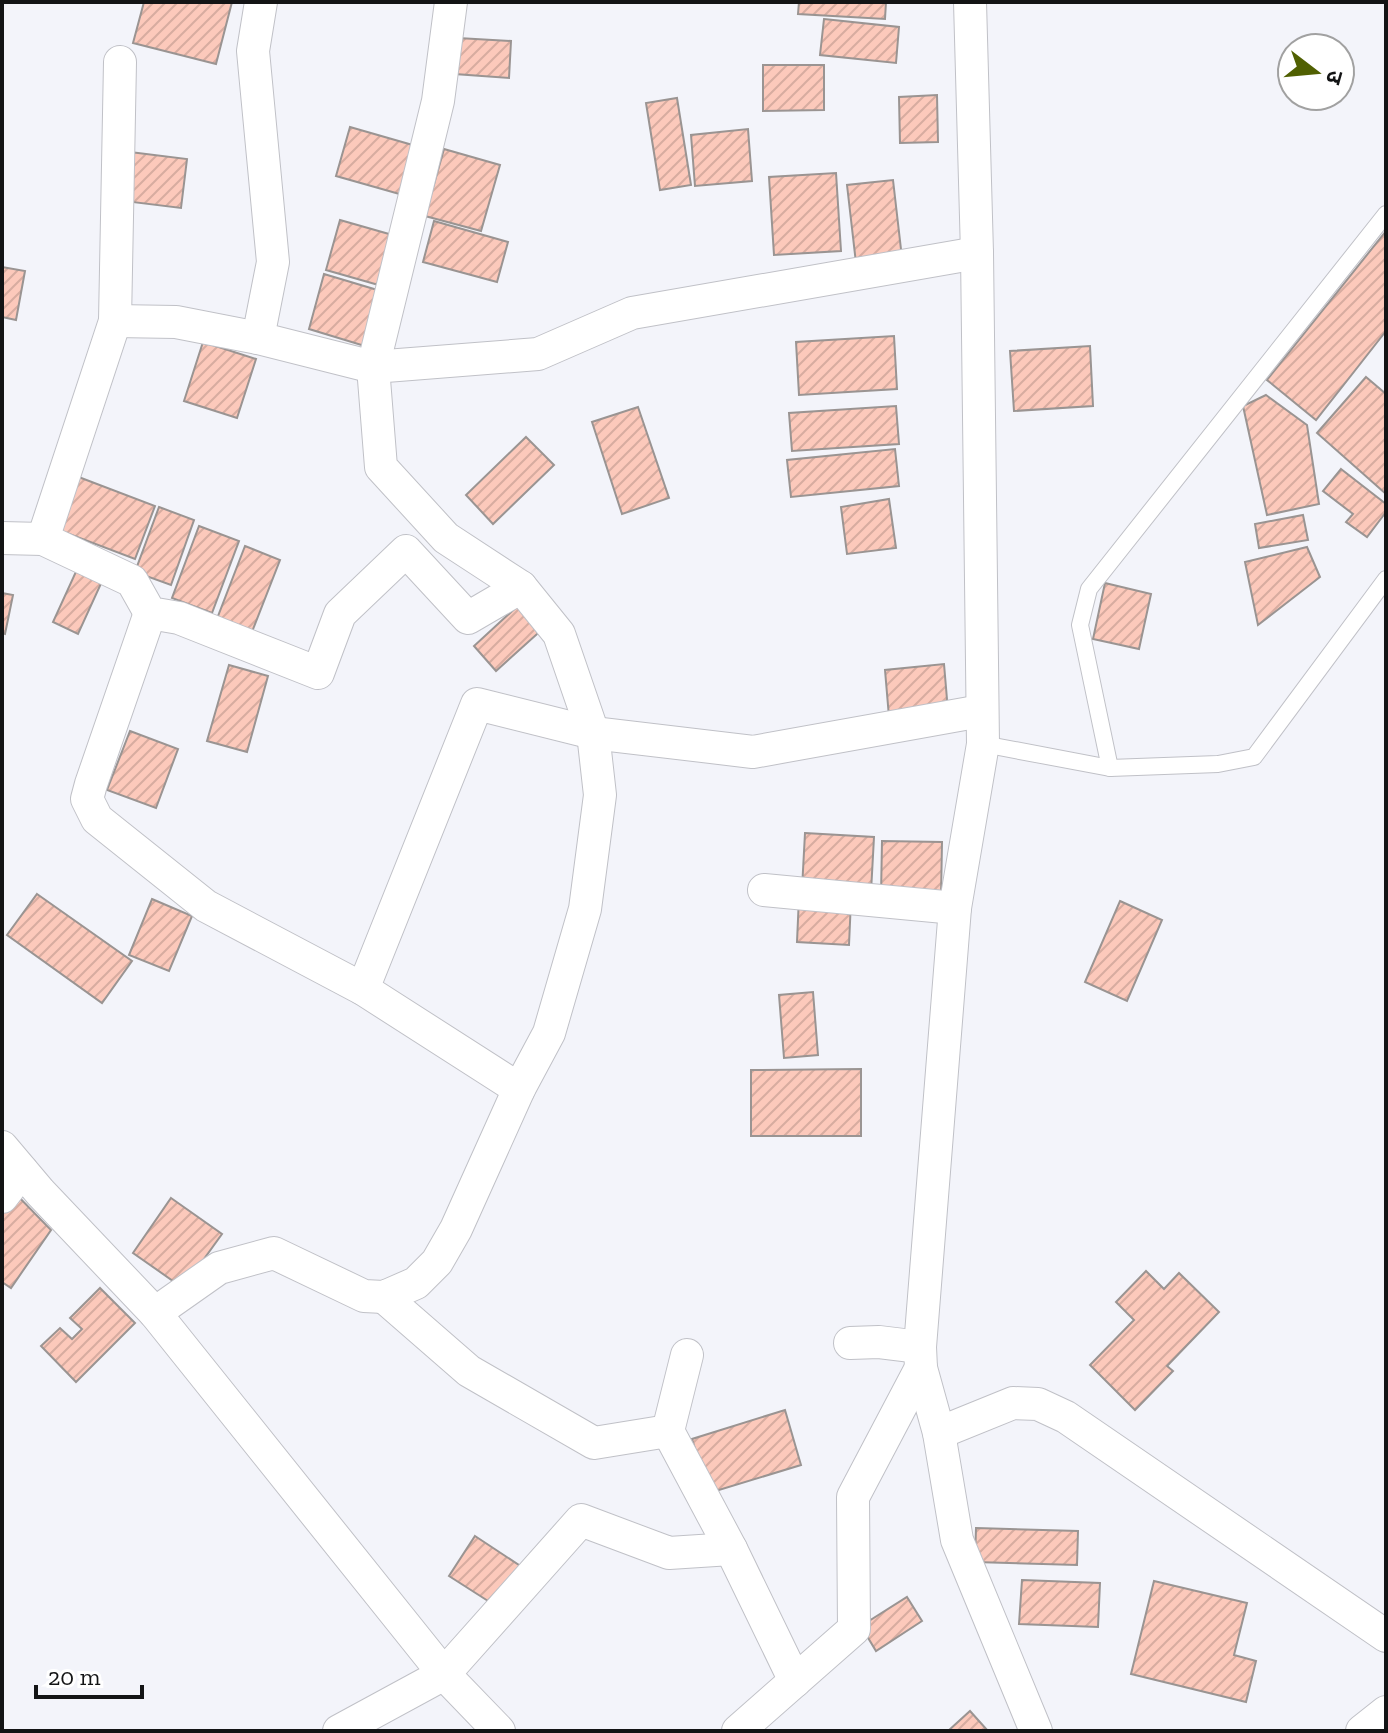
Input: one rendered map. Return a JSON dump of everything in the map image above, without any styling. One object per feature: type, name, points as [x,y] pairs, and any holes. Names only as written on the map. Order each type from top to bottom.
[{"type":"street","points":[[258,338],[273,262],[253,51],[261,2]]},
{"type":"street","points":[[155,1313],[219,1268],[274,1253],[364,1296],[384,1297],[416,1283],[437,1262],[456,1229],[519,1089],[549,1033],[585,909],[600,795],[593,733],[559,634],[521,587],[446,538],[381,467],[373,367],[438,101],[451,2]]},
{"type":"street","points":[[970,2],[977,253],[983,744],[955,908],[920,1358],[939,1433],[957,1540],[1036,1731]]},
{"type":"street","points":[[43,539],[115,321],[120,62]]},
{"type":"street","points":[[115,321],[176,322],[258,338],[373,367],[538,354],[632,313],[977,253]]},
{"type":"street","points":[[2,538],[43,539],[132,581],[150,613],[87,799],[97,819],[206,906],[363,989],[519,1089]]},
{"type":"street","points":[[150,613],[179,618],[318,673],[340,614],[406,551],[468,618],[521,587]]},
{"type":"street","points":[[363,989],[477,704],[593,733],[753,752],[981,711]]},
{"type":"street","points":[[764,890],[955,908]]},
{"type":"street","points":[[2,1197],[12,1159]]},
{"type":"street","points":[[12,1159],[155,1313],[444,1674],[499,1731]]},
{"type":"street","points":[[384,1297],[469,1371],[594,1443],[668,1431]]},
{"type":"street","points":[[850,1343],[879,1342],[920,1358]]},
{"type":"street","points":[[687,1355],[668,1431],[731,1549],[795,1681]]},
{"type":"street","points":[[738,1731],[854,1629],[853,1497],[920,1358]]},
{"type":"street","points":[[939,1433],[1013,1403],[1038,1404],[1066,1417],[1386,1636]]},
{"type":"street","points":[[339,1731],[444,1674],[581,1520],[669,1553],[731,1549]]},
{"type":"street","points":[[1362,1731],[1386,1712]]},
{"type":"lane","points":[[1110,768],[1080,625],[1089,589],[1386,214]]},
{"type":"lane","points":[[983,744],[1110,768],[1218,764],[1254,757],[1386,579]]},
{"type":"building","points":[[144,2],[232,2],[216,64],[133,43]]},
{"type":"building","points":[[799,2],[886,2],[885,19],[798,14]]},
{"type":"building","points":[[824,19],[899,27],[896,63],[820,55]]},
{"type":"building","points":[[458,38],[511,41],[509,78],[455,74]]},
{"type":"building","points":[[763,65],[824,65],[824,110],[763,111]]},
{"type":"building","points":[[937,95],[938,142],[900,143],[899,97]]},
{"type":"building","points":[[677,98],[691,185],[660,190],[646,103]]},
{"type":"building","points":[[350,127],[423,148],[410,197],[336,176]]},
{"type":"building","points":[[748,129],[752,181],[695,186],[691,135]]},
{"type":"building","points":[[444,149],[500,165],[481,231],[425,216]]},
{"type":"building","points":[[130,152],[187,159],[181,208],[124,201]]},
{"type":"building","points":[[836,173],[841,251],[774,255],[769,177]]},
{"type":"building","points":[[893,180],[902,258],[856,263],[847,185]]},
{"type":"building","points":[[340,220],[396,236],[382,286],[326,270]]},
{"type":"building","points":[[434,221],[508,242],[497,282],[423,262]]},
{"type":"building","points":[[1386,231],[1386,331],[1316,420],[1267,380]]},
{"type":"building","points":[[2,267],[25,271],[16,320],[2,317]]},
{"type":"building","points":[[324,274],[384,292],[368,347],[309,329]]},
{"type":"building","points":[[894,336],[897,389],[799,395],[796,342]]},
{"type":"building","points":[[203,342],[256,359],[237,418],[184,401]]},
{"type":"building","points":[[1090,346],[1093,406],[1014,411],[1010,351]]},
{"type":"building","points":[[1366,377],[1386,394],[1386,494],[1317,433]]},
{"type":"building","points":[[1266,395],[1307,425],[1319,504],[1267,515],[1243,406]]},
{"type":"building","points":[[896,406],[899,444],[792,451],[789,413]]},
{"type":"building","points":[[638,407],[669,498],[622,514],[592,422]]},
{"type":"building","points":[[526,437],[554,465],[493,524],[466,495]]},
{"type":"building","points":[[895,449],[899,486],[791,497],[787,460]]},
{"type":"building","points":[[1341,469],[1386,504],[1386,512],[1367,537],[1346,522],[1353,514],[1323,491]]},
{"type":"building","points":[[76,476],[155,506],[135,559],[56,529]]},
{"type":"building","points":[[889,499],[896,548],[847,554],[841,507]]},
{"type":"building","points":[[159,507],[194,520],[171,585],[135,572]]},
{"type":"building","points":[[1303,515],[1308,540],[1259,548],[1255,524]]},
{"type":"building","points":[[199,526],[239,541],[212,613],[172,598]]},
{"type":"building","points":[[245,546],[280,560],[250,637],[215,624]]},
{"type":"building","points":[[1307,547],[1320,577],[1258,625],[1245,562]]},
{"type":"building","points":[[79,565],[104,577],[78,634],[53,622]]},
{"type":"building","points":[[1105,583],[1151,594],[1139,649],[1093,639]]},
{"type":"building","points":[[2,593],[13,595],[5,634],[2,633]]},
{"type":"building","points":[[523,601],[546,626],[496,671],[474,646]]},
{"type":"building","points":[[944,664],[948,711],[889,717],[885,670]]},
{"type":"building","points":[[229,665],[268,676],[247,752],[207,741]]},
{"type":"building","points":[[130,731],[178,749],[156,808],[107,790]]},
{"type":"building","points":[[805,833],[874,837],[871,892],[802,889]]},
{"type":"building","points":[[882,841],[942,842],[941,897],[881,896]]},
{"type":"building","points":[[37,894],[132,961],[102,1003],[7,935]]},
{"type":"building","points":[[799,897],[851,900],[849,945],[797,942]]},
{"type":"building","points":[[152,899],[192,916],[169,971],[129,955]]},
{"type":"building","points":[[1120,901],[1162,920],[1127,1001],[1085,982]]},
{"type":"building","points":[[813,992],[818,1055],[784,1058],[779,995]]},
{"type":"building","points":[[861,1069],[861,1136],[751,1136],[751,1070]]},
{"type":"building","points":[[11,1189],[51,1230],[11,1288],[2,1282],[2,1202]]},
{"type":"building","points":[[171,1198],[222,1234],[183,1288],[133,1253]]},
{"type":"building","points":[[1146,1271],[1164,1289],[1179,1273],[1219,1312],[1167,1366],[1173,1371],[1135,1410],[1090,1365],[1134,1320],[1116,1302]]},
{"type":"building","points":[[100,1288],[135,1323],[76,1382],[41,1346],[60,1328],[72,1339],[82,1329],[70,1318]]},
{"type":"building","points":[[785,1410],[801,1465],[709,1493],[692,1439]]},
{"type":"building","points":[[976,1528],[1078,1531],[1077,1565],[975,1562]]},
{"type":"building","points":[[475,1536],[525,1569],[499,1608],[449,1576]]},
{"type":"building","points":[[1022,1580],[1100,1583],[1098,1627],[1019,1624]]},
{"type":"building","points":[[1154,1581],[1247,1603],[1234,1655],[1256,1661],[1246,1702],[1131,1674]]},
{"type":"building","points":[[907,1597],[922,1621],[876,1651],[861,1626]]},
{"type":"building","points":[[970,1711],[988,1731],[948,1731]]}]
